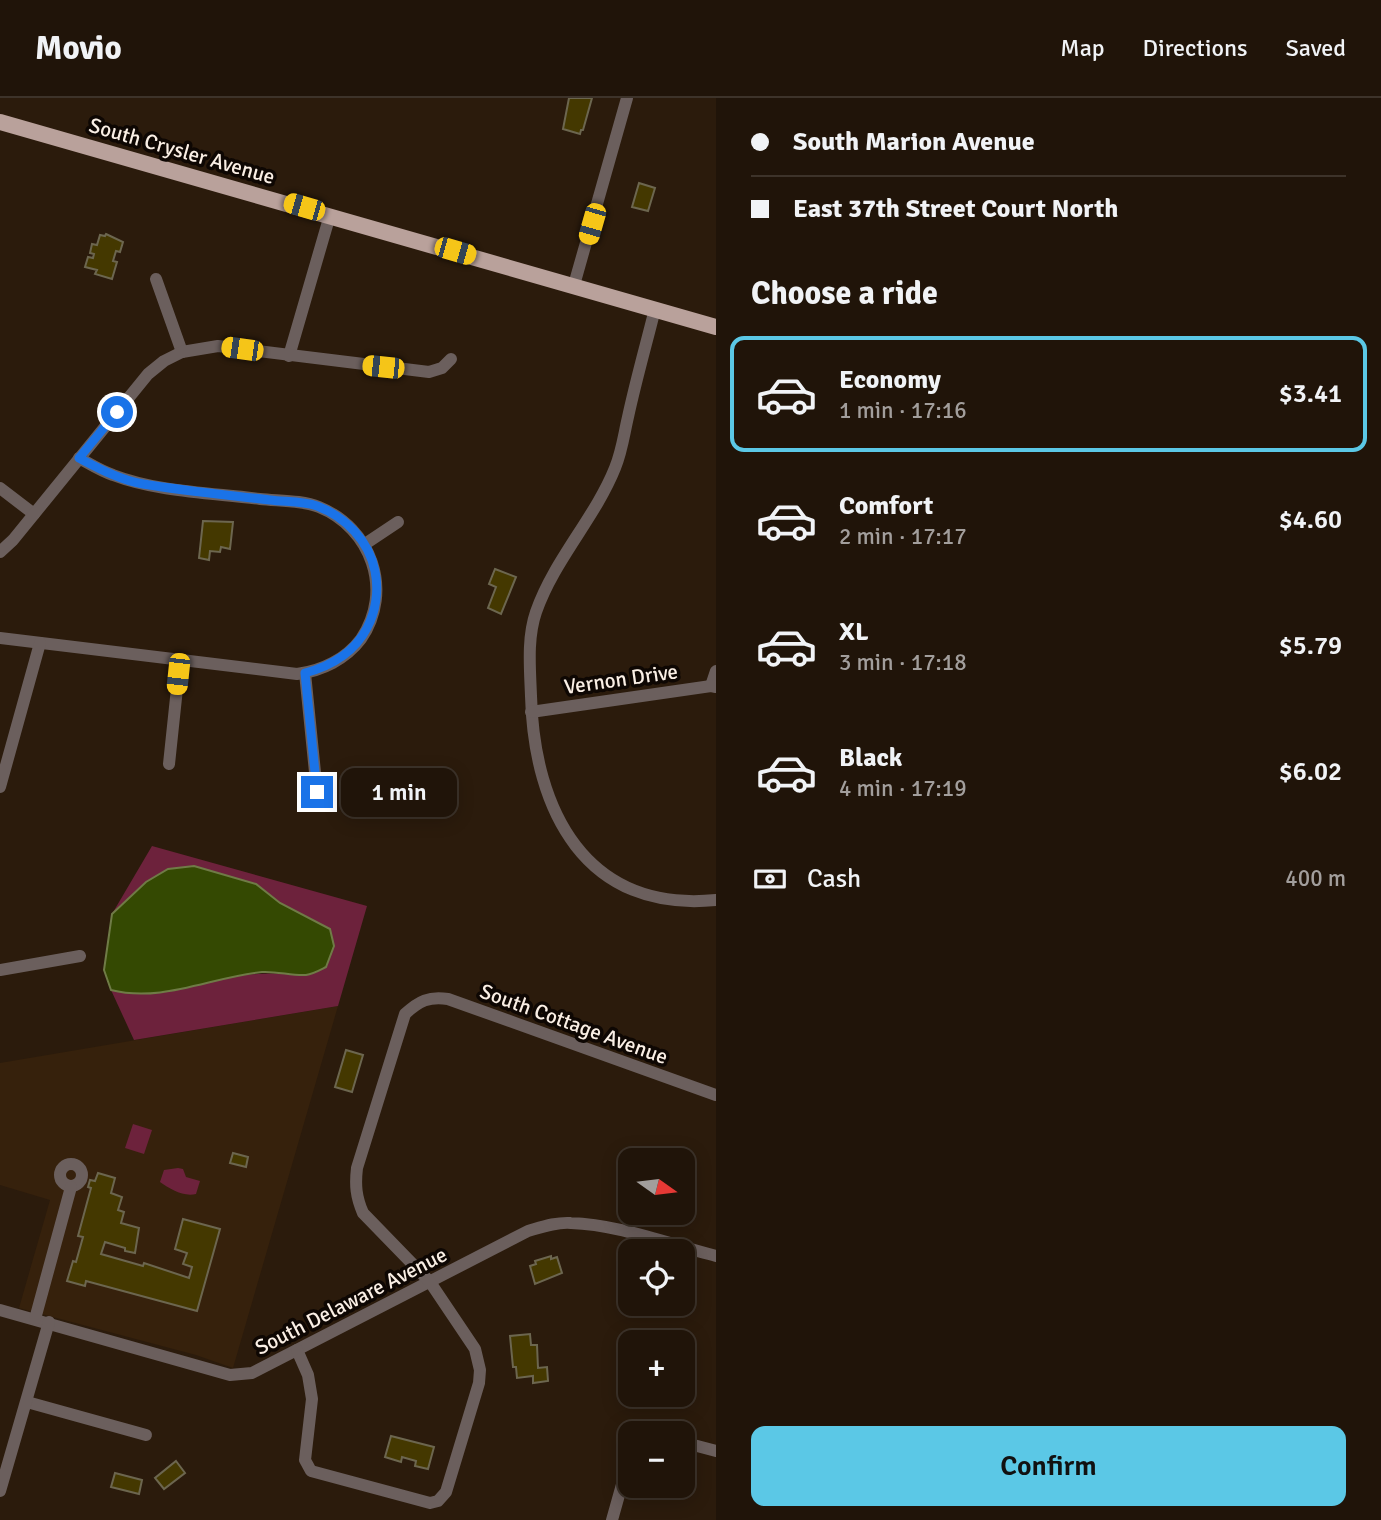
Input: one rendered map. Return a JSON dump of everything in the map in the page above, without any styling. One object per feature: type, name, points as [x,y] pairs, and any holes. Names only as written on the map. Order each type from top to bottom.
[{"type":"main road","name":"South Crysler Avenue","points":[[0,122],[716,327]]},
{"type":"street","points":[[574,285],[627,98]]},
{"type":"street","points":[[289,356],[330,215]]},
{"type":"street","points":[[156,279],[182,352]]},
{"type":"street","points":[[655,309],[615,468],[547,588],[536,613],[530,653],[531,712],[538,756],[550,799],[561,826],[575,848],[598,870],[629,889],[658,899],[689,903],[716,900]]},
{"type":"street","points":[[0,552],[148,374],[164,361],[182,352],[218,346],[429,372],[442,368],[451,359]]},
{"type":"street","points":[[0,638],[305,673],[323,668],[343,657],[369,626],[376,605],[377,582],[373,560],[365,544],[344,520],[316,506],[140,484],[111,475],[79,458]]},
{"type":"street","points":[[0,488],[34,514]]},
{"type":"street","points":[[365,544],[398,522]]},
{"type":"street","points":[[0,787],[40,643]]},
{"type":"street","points":[[169,764],[180,660]]},
{"type":"street","points":[[714,686],[716,671]]},
{"type":"street","points":[[305,673],[317,792]]},
{"type":"street","name":"Vernon Drive","points":[[531,712],[714,686]]},
{"type":"street","points":[[0,970],[80,956]]},
{"type":"street","name":"South Cottage Avenue","points":[[430,1282],[363,1213],[357,1200],[355,1185],[357,1168],[405,1014],[418,1002],[435,997],[448,999],[716,1094]]},
{"type":"street","points":[[35,1319],[71,1186]]},
{"type":"street","name":"South Delaware Avenue","points":[[0,1310],[230,1375],[252,1373],[527,1231],[551,1224],[600,1226],[716,1256]]},
{"type":"street","points":[[297,1350],[308,1375],[312,1399],[306,1460],[308,1468],[430,1503],[438,1502],[446,1492],[479,1383],[480,1370],[475,1349],[430,1282]]},
{"type":"street","points":[[0,1491],[49,1322]]},
{"type":"street","points":[[27,1402],[146,1435]]},
{"type":"street","points":[[695,1445],[716,1451]]},
{"type":"street","points":[[612,1520],[618,1498]]},
{"type":"shaded area","points":[[152,846],[367,906],[338,1006],[134,1040],[111,990],[155,993],[248,975],[308,975],[330,929],[280,903],[256,884],[194,866],[168,869],[146,882],[112,914]]},
{"type":"shaded area","points":[[194,866],[256,884],[280,903],[330,929],[334,946],[326,967],[306,975],[262,972],[168,991],[130,993],[111,990],[104,970],[112,914],[146,882],[168,869]]},
{"type":"shaded area","points":[[338,1006],[233,1368],[196,1355],[19,1308],[50,1200],[0,1185],[0,1063]]},
{"type":"shaded area","points":[[133,1124],[152,1130],[144,1154],[125,1148]]},
{"type":"shaded area","points":[[183,1169],[186,1177],[200,1181],[196,1194],[172,1190],[160,1182],[164,1170]]},
{"type":"building","points":[[569,98],[592,98],[580,134],[563,129]]},
{"type":"building","points":[[639,183],[655,188],[648,211],[632,207]]},
{"type":"building","points":[[106,234],[123,242],[113,261],[117,262],[112,279],[95,274],[97,270],[85,267],[88,257],[93,258],[94,254],[90,253],[92,244],[97,245],[100,235]]},
{"type":"building","points":[[203,521],[233,522],[230,549],[221,547],[220,552],[210,551],[209,560],[199,558]]},
{"type":"building","points":[[495,569],[516,577],[501,614],[488,608],[496,587],[489,584]]},
{"type":"building","points":[[346,1050],[363,1055],[352,1092],[335,1087]]},
{"type":"building","points":[[233,1153],[248,1157],[246,1167],[230,1163]]},
{"type":"building","points":[[98,1173],[115,1178],[111,1193],[122,1197],[118,1210],[124,1212],[121,1223],[139,1228],[135,1253],[105,1242],[101,1254],[143,1266],[144,1263],[189,1278],[192,1267],[183,1264],[187,1253],[175,1249],[183,1219],[220,1229],[197,1311],[86,1281],[85,1286],[67,1281],[83,1237],[78,1236],[91,1188],[88,1187],[90,1180],[95,1181]]},
{"type":"building","points":[[551,1256],[551,1259],[557,1257],[562,1273],[535,1284],[530,1266],[536,1264],[535,1261]]},
{"type":"building","points":[[530,1334],[531,1345],[537,1345],[538,1368],[547,1367],[548,1381],[533,1383],[533,1376],[517,1378],[516,1367],[513,1367],[510,1336]]},
{"type":"building","points":[[391,1436],[434,1447],[428,1469],[415,1466],[416,1461],[402,1457],[401,1462],[385,1457]]},
{"type":"building","points":[[176,1461],[185,1473],[164,1489],[155,1478]]},
{"type":"building","points":[[115,1473],[142,1480],[139,1494],[111,1487]]},
{"type":"route","points":[[117,412],[79,458],[111,475],[140,484],[316,506],[344,520],[365,544],[373,560],[377,582],[376,605],[369,626],[343,657],[323,668],[305,673],[317,792]]}]
